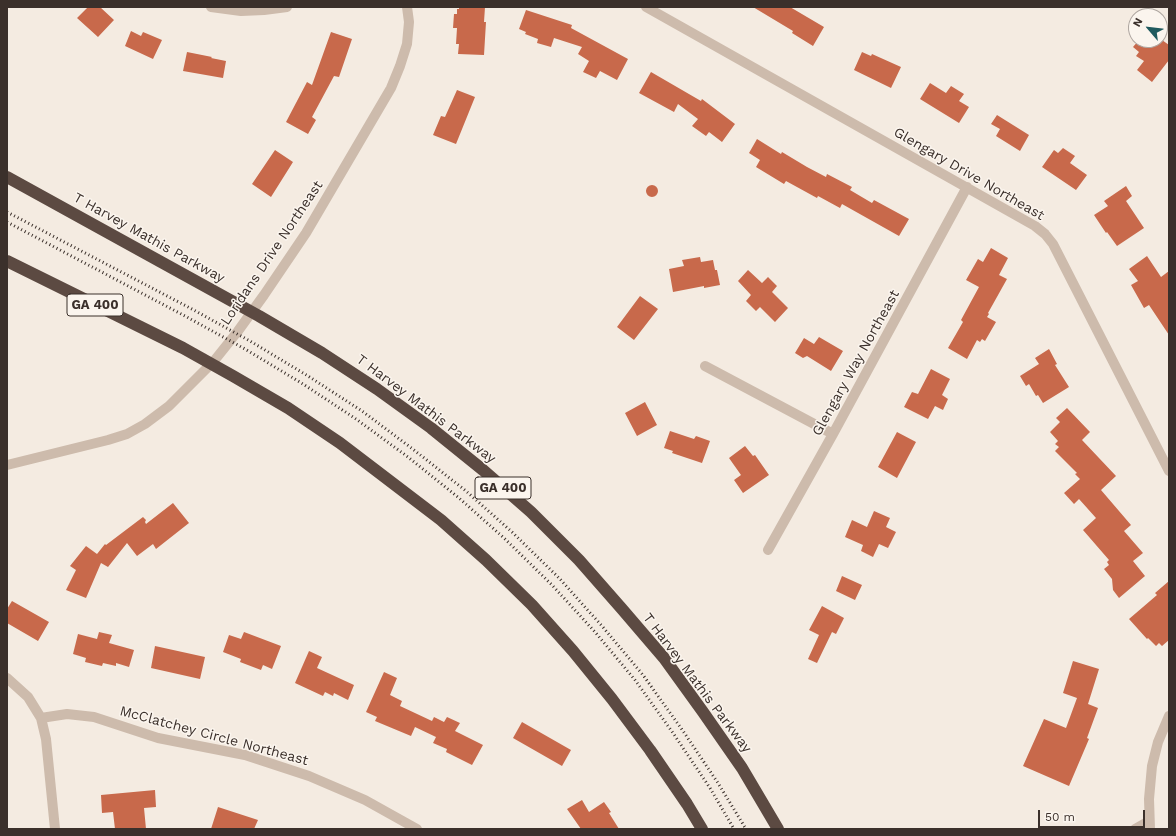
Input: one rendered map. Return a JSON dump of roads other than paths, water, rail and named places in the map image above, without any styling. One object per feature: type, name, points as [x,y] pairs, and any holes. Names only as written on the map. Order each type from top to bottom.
[{"type":"highway","name":"T Harvey Mathis Parkway","points":[[7,177],[259,316],[322,353],[377,389],[431,428],[483,470],[531,512],[579,560],[659,653],[742,768],[776,825]]},
{"type":"highway","name":"GA 400","points":[[7,262],[183,348],[288,408],[340,442],[441,520],[486,560],[532,605],[573,651],[612,699],[645,744],[687,804],[702,829]]},
{"type":"street","points":[[211,7],[241,11],[287,7]]},
{"type":"street","name":"Loridans Drive Northeast","points":[[7,465],[127,434],[146,424],[169,406],[214,361],[264,295],[306,233],[391,88],[407,44],[409,22],[407,7]]},
{"type":"street","name":"Glengary Drive Northeast","points":[[646,7],[967,187],[1035,226],[1045,234],[1053,244],[1169,471]]},
{"type":"street","name":"Glengary Way Northeast","points":[[768,550],[833,434],[967,187]]},
{"type":"street","points":[[705,366],[833,434]]},
{"type":"street","points":[[7,678],[28,697],[41,718],[46,739],[56,829]]},
{"type":"street","name":"McClatchey Circle Northeast","points":[[41,718],[67,714],[94,717],[158,738],[245,755],[309,776],[365,800],[417,829]]},
{"type":"street","points":[[1135,829],[1150,825],[1149,799],[1152,766],[1158,742],[1169,716]]},
{"type":"railway","points":[[7,212],[190,308],[250,341],[308,376],[362,411],[466,491],[512,532],[559,578],[643,675],[718,783],[746,829]]},
{"type":"railway","points":[[7,222],[185,316],[245,349],[303,384],[356,419],[408,457],[459,498],[504,538],[552,585],[595,632],[635,680],[710,788],[734,829]]}]
